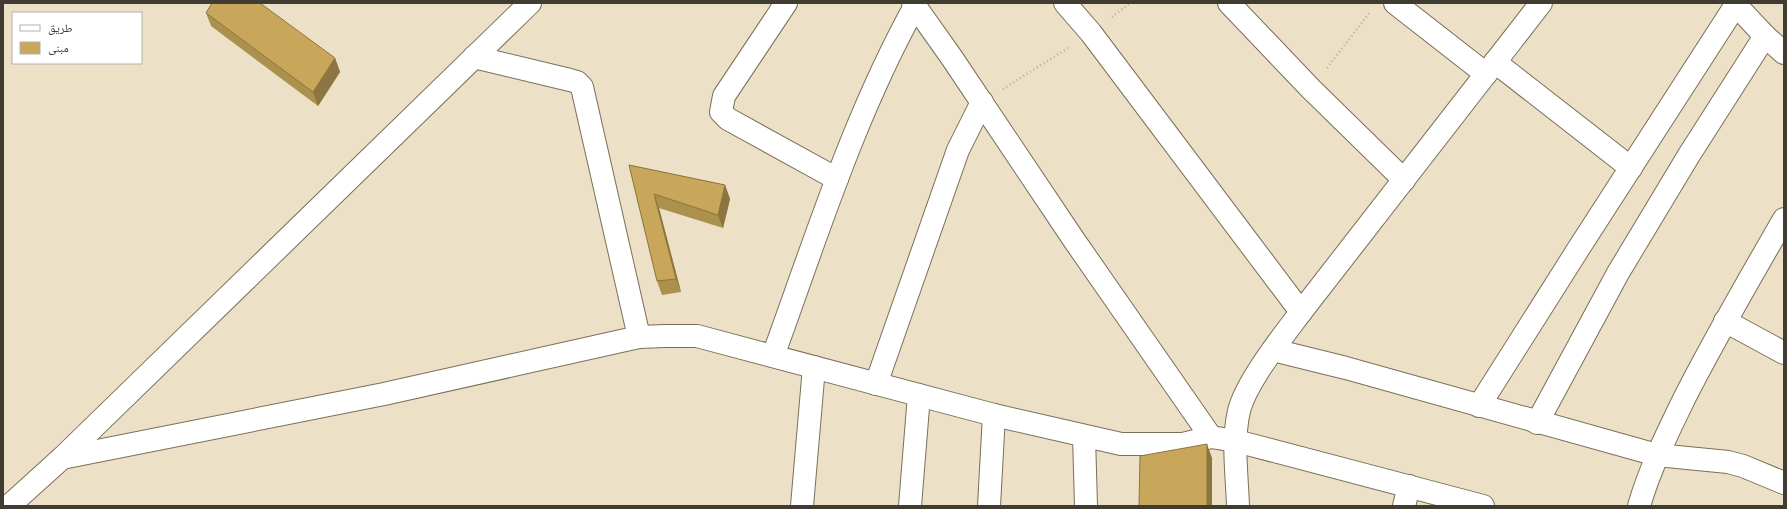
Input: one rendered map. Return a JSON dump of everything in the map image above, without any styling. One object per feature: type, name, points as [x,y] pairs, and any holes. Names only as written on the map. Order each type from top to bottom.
[{"type":"street","points":[[9,506],[62,458],[530,3]]},
{"type":"street","points":[[786,3],[724,96],[721,112],[728,119],[837,179]]},
{"type":"street","points":[[1065,3],[1091,33],[1301,312]]},
{"type":"street","points":[[1229,3],[1311,89],[1404,180]]},
{"type":"street","points":[[1395,3],[1491,68],[1631,168]]},
{"type":"street","points":[[1238,506],[1236,441],[1239,410],[1249,388],[1273,350],[1301,312],[1541,3]]},
{"type":"street","points":[[1479,406],[1736,4],[1765,36],[1784,53]]},
{"type":"street","points":[[773,356],[837,179],[866,106],[914,5],[982,102],[1074,240],[1211,437]]},
{"type":"street","points":[[1537,423],[1618,272],[1689,155],[1765,36]]},
{"type":"street","points":[[474,57],[578,82],[582,88],[640,337]]},
{"type":"street","points":[[876,384],[958,150],[982,102]]},
{"type":"street","points":[[1639,506],[1657,455],[1698,372],[1725,320],[1784,219]]},
{"type":"street","points":[[1725,320],[1784,354]]},
{"type":"street","points":[[62,458],[384,394],[640,337],[697,336],[994,415],[1084,436],[1121,444],[1183,444],[1211,437],[1236,441],[1406,496],[1483,506]]},
{"type":"street","points":[[1273,350],[1346,368],[1537,423],[1657,455],[1728,462],[1754,470],[1784,483]]},
{"type":"street","points":[[802,506],[814,367]]},
{"type":"street","points":[[910,506],[919,395]]},
{"type":"street","points":[[989,506],[994,415]]},
{"type":"street","points":[[1084,436],[1086,506]]},
{"type":"path","points":[[982,102],[1091,33],[1130,3]]},
{"type":"path","points":[[1311,89],[1372,9]]},
{"type":"building","points":[[212,3],[260,3],[335,58],[313,92],[206,13]]},
{"type":"building","points":[[629,165],[725,185],[718,215],[654,194],[676,279],[657,281]]},
{"type":"building","points":[[1207,444],[1207,506],[1139,506],[1140,456]]}]
